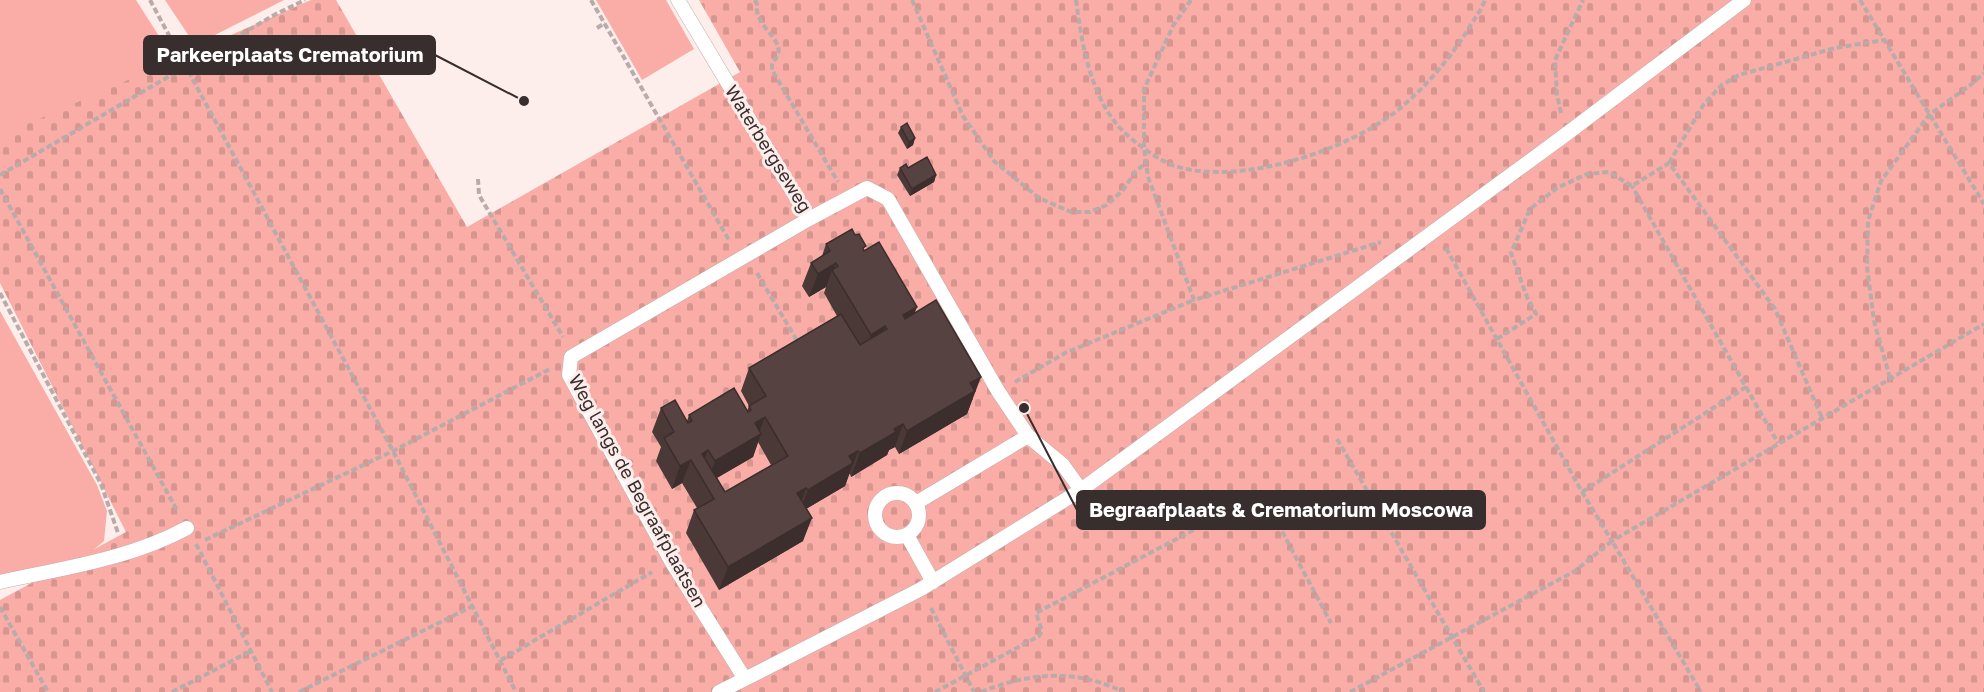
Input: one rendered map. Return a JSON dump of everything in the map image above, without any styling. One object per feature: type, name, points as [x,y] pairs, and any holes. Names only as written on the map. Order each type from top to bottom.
[{"type":"lane","name":"Waterbergseweg","points":[[678,0],[809,219],[867,188],[888,199],[998,392]]},
{"type":"lane","points":[[719,692],[927,585],[1082,490],[1565,135],[1744,0]]},
{"type":"lane","name":"Weg langs de Begraafplaatsen","points":[[745,680],[671,561],[569,375],[571,357],[809,219]]},
{"type":"lane","points":[[998,392],[1028,436],[1063,465],[1082,490]]},
{"type":"lane","points":[[916,503],[1028,436]]},
{"type":"lane","points":[[890,493],[906,494],[916,503],[919,518],[917,525],[907,535],[893,537],[880,531],[874,517],[878,502],[890,493]]},
{"type":"lane","points":[[0,582],[126,554],[163,541],[187,528]]},
{"type":"lane","points":[[907,535],[927,585]]},
{"type":"path","points":[[150,0],[393,451],[516,692]]},
{"type":"path","points":[[0,175],[276,14],[305,0]]},
{"type":"path","points":[[591,0],[742,256],[805,353]]},
{"type":"path","points":[[755,0],[758,4],[756,13],[760,22],[767,28],[779,50],[778,57],[771,63],[772,70],[848,198]]},
{"type":"path","points":[[912,0],[963,116],[994,161],[1039,198],[1071,212],[1090,212],[1107,205],[1136,171],[1146,163]]},
{"type":"path","points":[[1074,0],[1089,65],[1101,102],[1124,132],[1144,148],[1174,166],[1216,173],[1266,168],[1312,155],[1359,135],[1404,105],[1451,56],[1485,0]]},
{"type":"path","points":[[1191,0],[1173,26],[1144,89],[1144,148],[1148,177],[1194,300]]},
{"type":"path","points":[[1565,135],[1557,96],[1556,60],[1583,0]]},
{"type":"path","points":[[1860,0],[1984,204]]},
{"type":"path","points":[[597,28],[605,23]]},
{"type":"path","points":[[1632,186],[1669,164],[1704,104],[1722,85],[1739,75],[1814,54],[1884,40]]},
{"type":"path","points":[[1890,378],[1874,321],[1867,267],[1868,221],[1881,181],[1929,115],[1984,73]]},
{"type":"path","points":[[1669,164],[1775,309],[1822,418]]},
{"type":"path","points":[[1497,339],[1536,314],[1527,297],[1511,253],[1530,209],[1557,188],[1587,174],[1610,172],[1632,186],[1779,443]]},
{"type":"path","points":[[196,544],[393,451],[571,357],[570,350],[479,195],[478,178]]},
{"type":"path","points":[[0,189],[196,544],[272,692]]},
{"type":"path","points":[[1436,230],[1582,492],[1701,692]]},
{"type":"path","points":[[998,392],[1065,352],[1194,300],[1384,241]]},
{"type":"path","points":[[0,293],[101,484],[126,554]]},
{"type":"path","points":[[1350,692],[1575,571],[1612,541],[1984,324]]},
{"type":"path","points":[[1582,492],[1746,387]]},
{"type":"path","points":[[1337,440],[1484,692]]},
{"type":"path","points":[[935,692],[1039,636],[1042,631],[1036,613],[1262,494],[1331,623]]},
{"type":"path","points":[[500,660],[671,561]]},
{"type":"path","points":[[927,585],[974,692]]},
{"type":"path","points":[[299,692],[472,606]]},
{"type":"path","points":[[0,607],[48,692]]},
{"type":"path","points":[[172,692],[251,651]]},
{"type":"path","points":[[981,692],[1010,681],[1047,675],[1085,679],[1123,692]]},
{"type":"green space","points":[[0,0],[136,0],[173,58],[0,159]]},
{"type":"green space","points":[[165,0],[284,0],[195,45]]},
{"type":"green space","points":[[311,0],[336,0],[467,227],[740,72],[699,0],[1984,0],[1984,692],[0,692],[0,600],[126,532],[0,283],[0,136]]},
{"type":"green space","points":[[596,0],[666,0],[694,49],[642,80]]},
{"type":"green space","points":[[0,311],[97,485],[107,511],[104,541],[84,558],[0,575]]},
{"type":"building","points":[[907,123],[915,138],[909,142],[901,127]]},
{"type":"building","points":[[927,157],[936,175],[912,189],[900,168],[906,164],[908,168]]},
{"type":"building","points":[[852,229],[855,235],[859,234],[866,246],[863,248],[864,251],[879,242],[917,307],[903,315],[905,319],[936,300],[981,377],[970,383],[975,391],[907,431],[903,424],[894,429],[896,432],[860,453],[858,451],[849,456],[853,463],[808,490],[806,488],[797,493],[812,518],[728,567],[694,510],[714,499],[691,460],[680,466],[664,438],[674,432],[661,408],[675,400],[688,423],[692,421],[689,415],[734,388],[748,412],[751,410],[749,406],[766,396],[749,368],[841,314],[860,345],[887,329],[885,326],[871,335],[832,270],[838,266],[836,263],[818,274],[811,263],[830,251],[826,244]],"holes":[[[765,417],[788,456],[725,492],[702,454],[708,450],[715,461],[761,434],[755,423]]]},
{"type":"place","name":"Parkeerplaats Crematorium","points":[[524,101]]},
{"type":"place","name":"Begraafplaats & Crematorium Moscowa","points":[[1024,408]]}]
